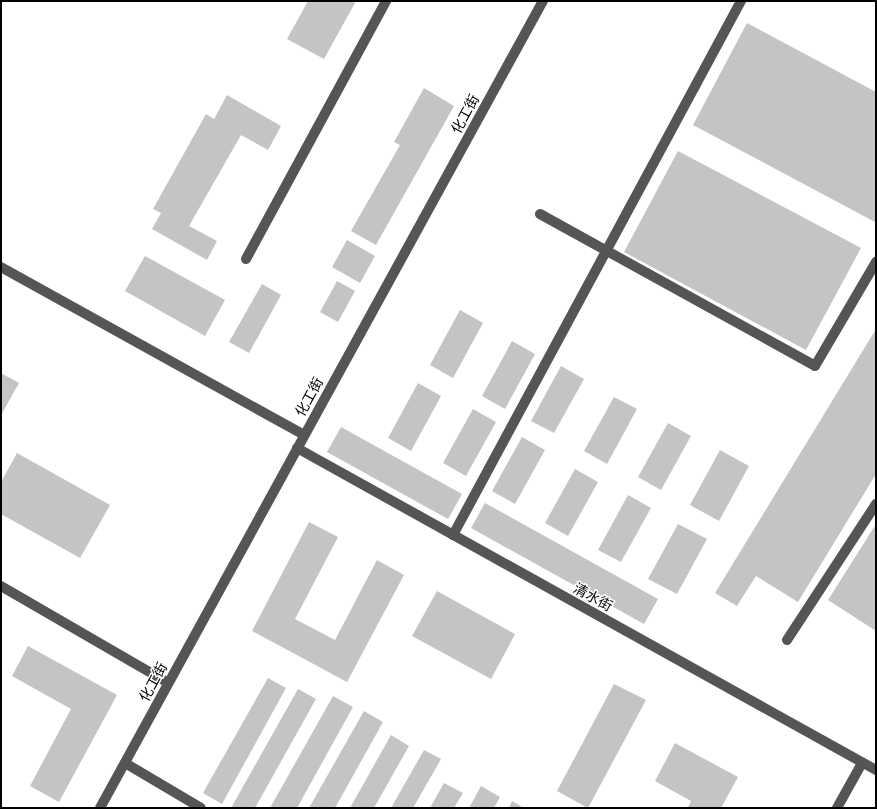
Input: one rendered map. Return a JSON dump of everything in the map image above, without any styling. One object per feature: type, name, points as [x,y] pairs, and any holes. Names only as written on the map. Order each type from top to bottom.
[{"type":"street","points":[[246,260],[386,1]]},
{"type":"street","name":"化工街","points":[[100,808],[543,1]]},
{"type":"street","points":[[453,535],[741,1]]},
{"type":"street","points":[[540,214],[815,366],[876,262]]},
{"type":"street","points":[[1,267],[304,435]]},
{"type":"street","name":"清水街","points":[[297,448],[876,770]]},
{"type":"street","points":[[787,640],[876,504]]},
{"type":"street","points":[[1,586],[168,683]]},
{"type":"street","points":[[125,763],[201,808]]},
{"type":"street","points":[[837,808],[862,763]]},
{"type":"building","points":[[308,1],[356,1],[324,59],[287,39]]},
{"type":"building","points":[[747,23],[876,92],[875,222],[693,125]]},
{"type":"building","points":[[424,88],[454,106],[376,245],[351,231],[400,145],[394,142]]},
{"type":"building","points":[[227,95],[281,126],[268,150],[241,135],[189,226],[217,241],[207,260],[152,229],[161,213],[153,209],[206,114],[214,119]]},
{"type":"building","points":[[678,151],[861,248],[806,350],[624,252]]},
{"type":"building","points":[[347,240],[375,256],[360,283],[332,267]]},
{"type":"building","points":[[145,256],[225,300],[205,336],[125,291]]},
{"type":"building","points":[[337,281],[355,291],[338,322],[320,312]]},
{"type":"building","points":[[262,284],[281,295],[249,353],[229,342]]},
{"type":"building","points":[[460,310],[483,323],[453,378],[430,365]]},
{"type":"building","points":[[876,329],[876,474],[798,602],[756,576],[737,606],[715,593]]},
{"type":"building","points":[[512,341],[535,354],[505,409],[482,396]]},
{"type":"building","points":[[561,366],[584,379],[554,433],[531,421]]},
{"type":"building","points":[[1,373],[19,383],[1,415]]},
{"type":"building","points":[[418,383],[441,396],[411,451],[388,438]]},
{"type":"building","points":[[614,397],[637,409],[607,464],[584,451]]},
{"type":"building","points":[[473,409],[496,422],[466,476],[443,463]]},
{"type":"building","points":[[668,423],[691,436],[661,490],[638,477]]},
{"type":"building","points":[[341,427],[462,494],[448,519],[327,452]]},
{"type":"building","points":[[522,437],[545,450],[515,504],[492,491]]},
{"type":"building","points":[[720,450],[749,466],[719,521],[690,505]]},
{"type":"building","points":[[17,453],[110,505],[80,558],[1,514],[1,482]]},
{"type":"building","points":[[575,469],[598,482],[568,536],[545,523]]},
{"type":"building","points":[[628,495],[651,508],[621,562],[598,550]]},
{"type":"building","points":[[485,503],[658,599],[644,624],[471,528]]},
{"type":"building","points":[[309,522],[338,537],[295,619],[335,640],[377,560],[404,575],[347,682],[252,631]]},
{"type":"building","points":[[678,524],[707,539],[677,594],[648,579]]},
{"type":"building","points":[[876,524],[876,631],[828,600]]},
{"type":"building","points":[[437,591],[515,634],[491,679],[412,636]]},
{"type":"building","points":[[28,646],[117,695],[59,802],[30,786],[71,709],[12,676]]},
{"type":"building","points":[[268,678],[286,688],[222,804],[203,793]]},
{"type":"building","points":[[614,684],[646,700],[588,808],[557,791]]},
{"type":"building","points":[[298,689],[316,699],[255,808],[231,808]]},
{"type":"building","points":[[333,696],[353,707],[297,808],[270,808]]},
{"type":"building","points":[[364,711],[383,722],[335,808],[309,808]]},
{"type":"building","points":[[391,735],[409,746],[374,808],[350,808]]},
{"type":"building","points":[[675,743],[738,777],[721,808],[688,808],[691,801],[655,781]]},
{"type":"building","points":[[424,750],[441,759],[413,808],[391,808]]},
{"type":"building","points":[[444,783],[463,793],[454,808],[430,808]]},
{"type":"building","points":[[481,786],[500,797],[494,808],[469,808]]},
{"type":"building","points":[[512,801],[524,808],[509,808]]}]
